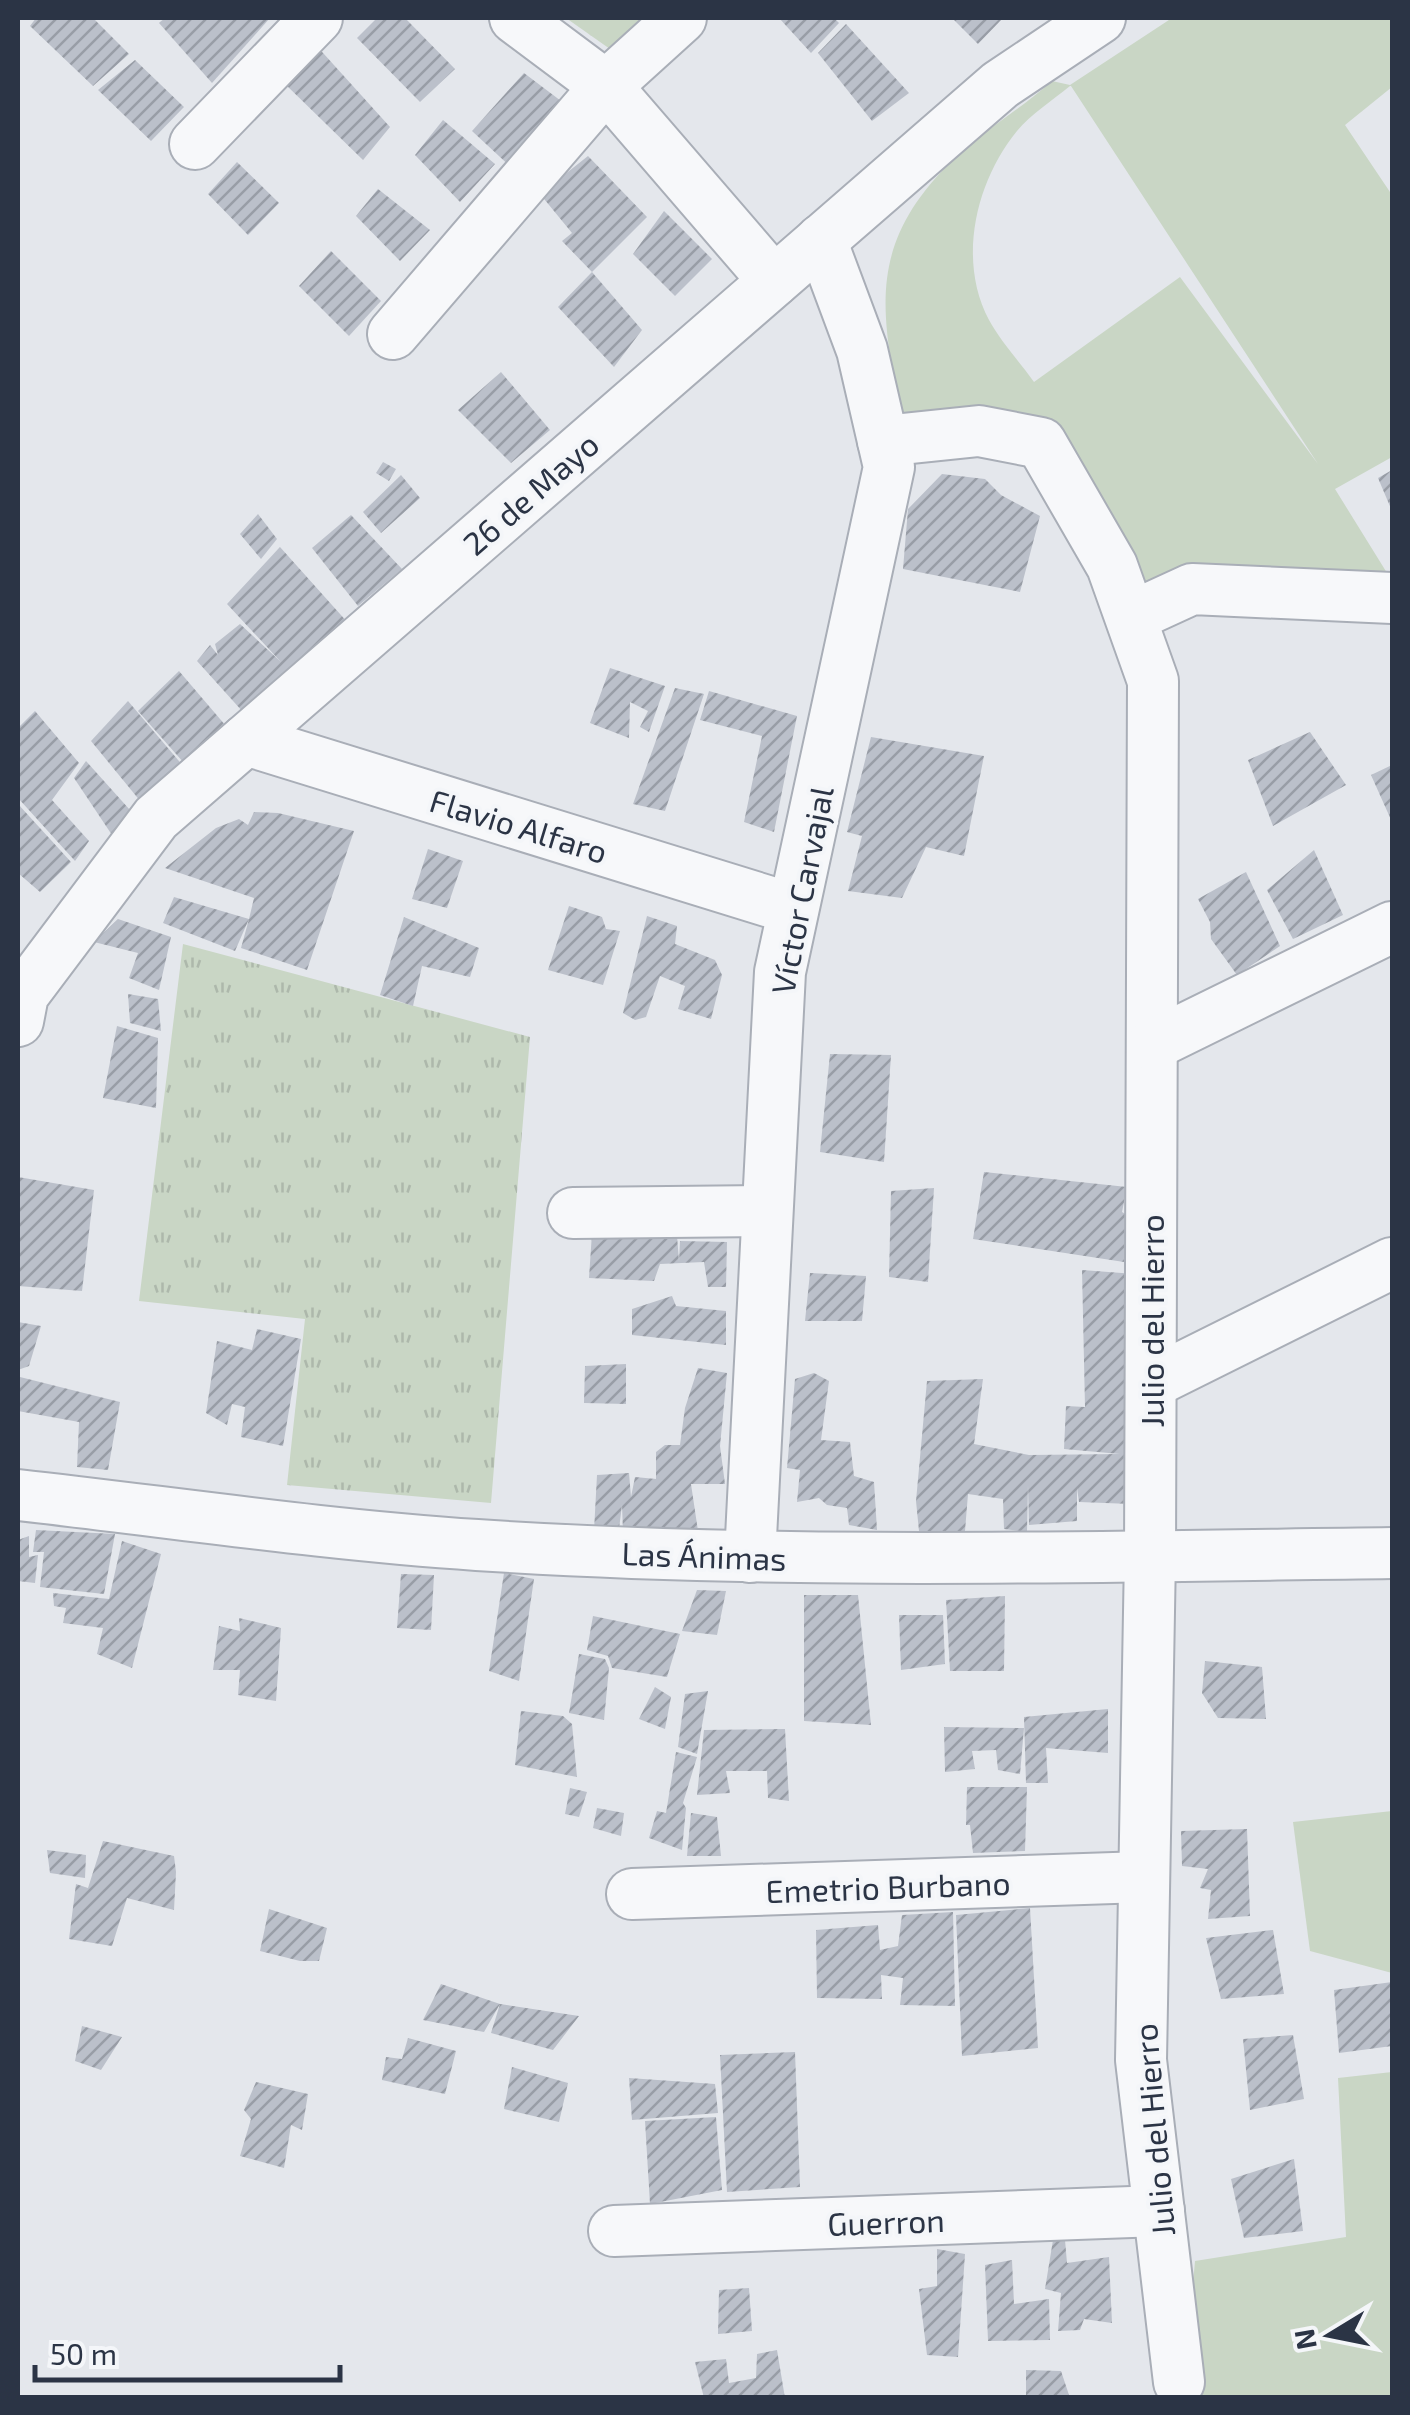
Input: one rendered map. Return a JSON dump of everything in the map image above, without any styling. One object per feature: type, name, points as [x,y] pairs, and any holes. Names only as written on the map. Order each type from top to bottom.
[{"type":"street","points":[[195,144],[317,18]]},
{"type":"street","points":[[514,18],[606,86],[774,281]]},
{"type":"street","points":[[393,334],[606,86],[681,18]]},
{"type":"street","name":"26 de Mayo","points":[[18,1021],[23,995],[156,818],[1073,24]]},
{"type":"street","name":"Víctor Carvajal","points":[[750,1557],[780,972],[889,467],[862,350],[821,240]]},
{"type":"street","name":"Julio del Hierro","points":[[883,441],[979,431],[1040,443],[1112,566],[1154,681],[1150,1556],[1141,2060],[1179,2382]]},
{"type":"street","points":[[1130,617],[1192,589],[1392,598]]},
{"type":"street","name":"Flavio Alfaro","points":[[246,740],[793,909]]},
{"type":"street","points":[[1152,1045],[1392,928]]},
{"type":"street","points":[[573,1213],[767,1211]]},
{"type":"street","points":[[1151,1382],[1392,1263]]},
{"type":"street","name":"Las Ánimas","points":[[18,1496],[474,1545],[750,1557],[842,1560],[1392,1553]]},
{"type":"street","name":"Emetrio Burbano","points":[[632,1894],[1144,1877]]},
{"type":"street","name":"Guerron","points":[[614,2231],[1158,2211]]},
{"type":"green space","points":[[566,18],[646,18],[610,49]]},
{"type":"green space","points":[[1172,18],[1392,18],[1392,87],[1345,125],[1392,195],[1392,457],[1335,489],[1392,581],[1138,602],[1043,426],[904,430],[890,352],[886,285],[892,253],[905,222],[925,191],[966,148],[1052,81],[1070,85]],"holes":[[[1071,86],[1318,464],[1180,277],[1034,382],[994,328],[979,297],[974,272],[973,247],[982,197],[991,173],[1017,131]]]},
{"type":"green space","points":[[183,944],[530,1037],[491,1503],[287,1485],[305,1319],[139,1301]]},
{"type":"green space","points":[[1392,1811],[1392,1973],[1310,1951],[1293,1822]]},
{"type":"green space","points":[[1392,2072],[1392,2397],[1183,2398],[1195,2261],[1346,2237],[1338,2078]]},
{"type":"building","points":[[36,18],[93,18],[129,54],[93,86],[30,26]]},
{"type":"building","points":[[165,18],[270,18],[212,83],[159,23]]},
{"type":"building","points":[[377,18],[405,18],[455,69],[420,102],[357,38]]},
{"type":"building","points":[[779,18],[834,18],[839,23],[811,53]]},
{"type":"building","points":[[952,18],[1003,18],[978,44]]},
{"type":"building","points":[[846,24],[909,93],[872,121],[818,53]]},
{"type":"building","points":[[314,43],[390,127],[363,160],[283,82]]},
{"type":"building","points":[[135,60],[184,107],[151,141],[98,90]]},
{"type":"building","points":[[524,73],[565,104],[512,168],[472,131]]},
{"type":"building","points":[[443,120],[495,164],[460,202],[415,155]]},
{"type":"building","points":[[588,156],[647,217],[592,272],[562,241],[572,233],[540,194]]},
{"type":"building","points":[[237,162],[279,203],[248,235],[208,194]]},
{"type":"building","points":[[378,189],[430,230],[400,261],[356,216]]},
{"type":"building","points":[[664,211],[712,259],[675,296],[633,254]]},
{"type":"building","points":[[331,251],[381,301],[349,336],[299,286]]},
{"type":"building","points":[[592,272],[642,330],[614,367],[558,307]]},
{"type":"building","points":[[501,372],[550,430],[511,463],[458,410]]},
{"type":"building","points":[[383,462],[396,469],[389,481],[376,473]]},
{"type":"building","points":[[1392,470],[1392,511],[1378,478]]},
{"type":"building","points":[[942,474],[985,479],[1001,495],[1040,516],[1020,592],[903,569],[908,509]]},
{"type":"building","points":[[401,475],[420,498],[381,533],[363,512]]},
{"type":"building","points":[[258,514],[277,539],[261,559],[240,534]]},
{"type":"building","points":[[351,515],[402,569],[358,606],[312,548]]},
{"type":"building","points":[[280,547],[349,624],[243,712],[197,661],[210,645],[218,655],[215,644],[240,624],[281,662],[227,604]]},
{"type":"building","points":[[610,668],[665,686],[649,732],[640,727],[648,711],[630,702],[629,738],[590,723]]},
{"type":"building","points":[[179,671],[226,726],[184,763],[138,711]]},
{"type":"building","points":[[675,688],[704,694],[665,811],[633,804]]},
{"type":"building","points":[[709,691],[797,716],[774,832],[744,822],[762,736],[700,720]]},
{"type":"building","points":[[128,701],[184,767],[141,802],[91,741]]},
{"type":"building","points":[[35,711],[79,763],[52,800],[89,841],[75,861],[18,798],[18,728]]},
{"type":"building","points":[[1310,732],[1346,785],[1273,826],[1248,760]]},
{"type":"building","points":[[871,737],[984,756],[964,856],[926,847],[902,898],[848,891],[862,836],[847,832]]},
{"type":"building","points":[[86,761],[130,810],[112,835],[74,778]]},
{"type":"building","points":[[1392,765],[1392,822],[1371,775]]},
{"type":"building","points":[[18,804],[71,862],[40,892],[18,873]]},
{"type":"building","points":[[254,812],[278,813],[354,831],[307,970],[241,948],[254,898],[165,868],[216,828],[239,819],[248,825]]},
{"type":"building","points":[[428,849],[463,861],[447,908],[412,899]]},
{"type":"building","points":[[1314,850],[1343,915],[1293,939],[1267,890]]},
{"type":"building","points":[[1246,872],[1280,946],[1237,975],[1211,939],[1210,922],[1198,899]]},
{"type":"building","points":[[174,897],[249,919],[235,951],[163,923]]},
{"type":"building","points":[[569,906],[602,917],[606,929],[620,931],[603,985],[548,970]]},
{"type":"building","points":[[647,916],[677,926],[675,944],[715,960],[722,975],[711,1019],[678,1009],[685,986],[660,976],[646,1017],[635,1020],[623,1013]]},
{"type":"building","points":[[404,917],[479,948],[470,977],[422,966],[413,1006],[380,995]]},
{"type":"building","points":[[118,919],[171,937],[159,990],[129,978],[138,953],[94,942]]},
{"type":"building","points":[[128,994],[158,999],[161,1031],[130,1023]]},
{"type":"building","points":[[117,1026],[158,1038],[156,1108],[103,1098]]},
{"type":"building","points":[[830,1054],[891,1055],[884,1162],[820,1152]]},
{"type":"building","points":[[984,1172],[1127,1187],[1122,1212],[1129,1216],[1124,1262],[973,1239]]},
{"type":"building","points":[[18,1177],[94,1190],[82,1291],[18,1286]]},
{"type":"building","points":[[934,1188],[928,1282],[889,1277],[891,1191]]},
{"type":"building","points":[[592,1233],[677,1236],[679,1261],[680,1241],[727,1242],[726,1287],[708,1287],[704,1262],[660,1264],[654,1281],[589,1278]]},
{"type":"building","points":[[1082,1270],[1135,1274],[1131,1504],[1079,1502],[1077,1488],[1077,1521],[1029,1525],[1028,1485],[1027,1532],[1004,1529],[1003,1499],[968,1494],[965,1531],[919,1531],[916,1501],[927,1381],[983,1379],[974,1444],[1029,1455],[1120,1454],[1064,1449],[1066,1406],[1085,1407]]},
{"type":"building","points":[[810,1273],[866,1276],[862,1321],[805,1321]]},
{"type":"building","points":[[672,1296],[676,1306],[726,1311],[726,1345],[632,1335],[632,1309]]},
{"type":"building","points":[[18,1322],[41,1326],[29,1366],[18,1370]]},
{"type":"building","points":[[257,1329],[301,1339],[283,1446],[241,1437],[245,1407],[232,1404],[227,1425],[206,1413],[217,1341],[252,1350]]},
{"type":"building","points":[[626,1364],[626,1404],[584,1403],[585,1366]]},
{"type":"building","points":[[698,1368],[727,1373],[720,1446],[725,1484],[691,1484],[698,1531],[623,1532],[622,1505],[619,1529],[594,1531],[597,1475],[629,1473],[631,1497],[635,1477],[656,1479],[656,1452],[665,1445],[680,1445],[685,1408]]},
{"type":"building","points":[[814,1373],[829,1381],[821,1440],[850,1442],[854,1476],[874,1482],[877,1530],[849,1525],[847,1508],[827,1505],[819,1498],[797,1502],[800,1470],[787,1468],[795,1379]]},
{"type":"building","points":[[20,1377],[120,1402],[108,1470],[77,1467],[79,1422],[18,1411]]},
{"type":"building","points":[[36,1530],[115,1534],[104,1594],[40,1587],[44,1552],[33,1552]]},
{"type":"building","points":[[29,1536],[29,1557],[38,1555],[35,1583],[18,1581],[18,1540]]},
{"type":"building","points":[[122,1541],[161,1554],[132,1668],[97,1654],[103,1628],[63,1623],[66,1608],[54,1606],[53,1593],[109,1599]]},
{"type":"building","points":[[504,1573],[534,1579],[519,1681],[489,1671]]},
{"type":"building","points":[[401,1574],[434,1575],[431,1630],[397,1628]]},
{"type":"building","points":[[697,1590],[726,1591],[717,1635],[682,1631]]},
{"type":"building","points":[[804,1595],[858,1595],[871,1725],[804,1721]]},
{"type":"building","points":[[1005,1596],[1004,1671],[950,1671],[946,1600]]},
{"type":"building","points":[[899,1615],[943,1615],[945,1664],[901,1670]]},
{"type":"building","points":[[593,1616],[680,1634],[667,1677],[612,1668],[608,1656],[587,1650]]},
{"type":"building","points":[[239,1618],[281,1628],[276,1701],[238,1695],[240,1670],[213,1670],[219,1626],[240,1631]]},
{"type":"building","points":[[579,1654],[605,1659],[609,1668],[604,1720],[569,1713]]},
{"type":"building","points":[[1205,1661],[1262,1667],[1266,1719],[1218,1718],[1202,1693]]},
{"type":"building","points":[[655,1687],[671,1697],[665,1729],[639,1719]]},
{"type":"building","points":[[708,1691],[697,1754],[678,1747],[685,1694]]},
{"type":"building","points":[[1108,1709],[1108,1753],[1046,1748],[1048,1783],[1026,1783],[1024,1717]]},
{"type":"building","points":[[521,1711],[563,1716],[572,1724],[577,1777],[515,1765]]},
{"type":"building","points":[[944,1727],[1024,1728],[1020,1774],[998,1770],[996,1750],[972,1751],[975,1769],[945,1772]]},
{"type":"building","points":[[785,1729],[789,1801],[768,1798],[767,1771],[726,1771],[730,1793],[697,1795],[704,1730]]},
{"type":"building","points":[[676,1752],[697,1757],[683,1803],[686,1808],[682,1850],[649,1838],[657,1811],[666,1813]]},
{"type":"building","points":[[967,1787],[1027,1787],[1025,1851],[973,1853],[970,1825],[966,1825]]},
{"type":"building","points":[[570,1788],[587,1792],[579,1817],[565,1814]]},
{"type":"building","points":[[597,1808],[624,1813],[621,1836],[593,1828]]},
{"type":"building","points":[[691,1813],[717,1817],[721,1856],[687,1856]]},
{"type":"building","points":[[1247,1829],[1250,1916],[1208,1919],[1211,1890],[1200,1888],[1208,1869],[1182,1866],[1181,1831]]},
{"type":"building","points":[[103,1841],[174,1856],[176,1872],[174,1910],[127,1898],[112,1946],[69,1939],[76,1884],[88,1888]]},
{"type":"building","points":[[47,1850],[86,1855],[85,1878],[50,1873]]},
{"type":"building","points":[[1030,1908],[1038,2048],[962,2056],[956,1915]]},
{"type":"building","points":[[269,1909],[327,1928],[319,1961],[300,1961],[260,1951]]},
{"type":"building","points":[[953,1912],[955,2006],[900,2005],[903,1978],[881,1975],[882,1999],[817,1998],[816,1930],[878,1925],[880,1950],[898,1946],[902,1915]]},
{"type":"building","points":[[1273,1930],[1284,1994],[1221,1999],[1206,1938]]},
{"type":"building","points":[[1392,1982],[1392,2046],[1339,2053],[1334,1990]]},
{"type":"building","points":[[441,1984],[500,2004],[484,2032],[423,2020]]},
{"type":"building","points":[[500,2004],[579,2016],[553,2050],[491,2033]]},
{"type":"building","points":[[82,2026],[122,2037],[101,2070],[75,2061]]},
{"type":"building","points":[[1293,2035],[1304,2099],[1250,2110],[1243,2039]]},
{"type":"building","points":[[408,2038],[456,2051],[445,2094],[382,2080],[386,2057],[402,2059]]},
{"type":"building","points":[[795,2052],[800,2187],[727,2192],[720,2055]]},
{"type":"building","points":[[512,2067],[568,2083],[559,2122],[504,2109]]},
{"type":"building","points":[[629,2078],[715,2084],[718,2113],[632,2120]]},
{"type":"building","points":[[256,2082],[308,2094],[302,2130],[291,2125],[284,2168],[240,2156],[251,2119],[244,2110]]},
{"type":"building","points":[[716,2117],[722,2190],[650,2204],[645,2121]]},
{"type":"building","points":[[1294,2159],[1303,2231],[1244,2238],[1231,2179]]},
{"type":"building","points":[[1053,2240],[1065,2240],[1067,2263],[1109,2257],[1112,2323],[1084,2319],[1080,2330],[1058,2331],[1061,2293],[1045,2289]]},
{"type":"building","points":[[937,2249],[965,2254],[958,2357],[927,2355],[919,2289],[937,2286]]},
{"type":"building","points":[[1012,2260],[1014,2304],[1049,2299],[1050,2340],[988,2341],[985,2265]]},
{"type":"building","points":[[749,2288],[752,2331],[718,2334],[719,2290]]},
{"type":"building","points":[[777,2350],[785,2398],[704,2398],[695,2362],[726,2359],[729,2383],[756,2378],[757,2354]]},
{"type":"building","points":[[1026,2370],[1061,2371],[1070,2398],[1026,2398]]}]
